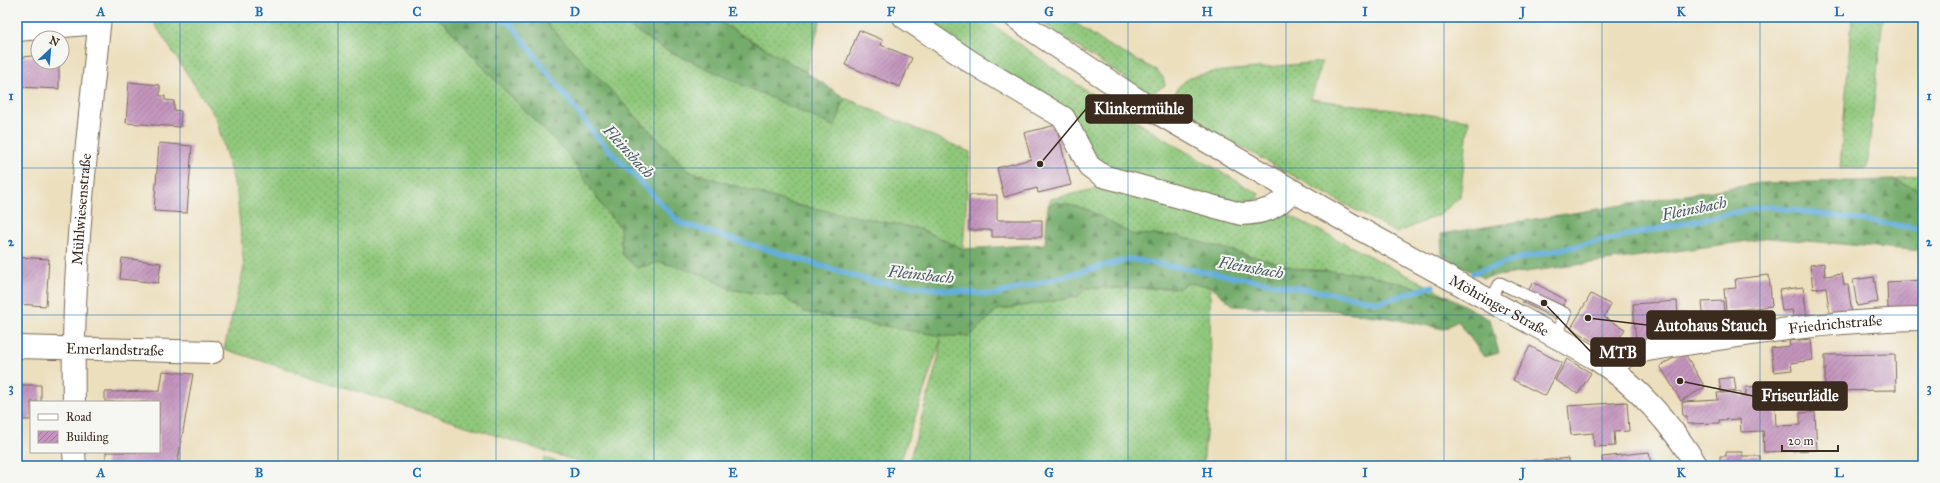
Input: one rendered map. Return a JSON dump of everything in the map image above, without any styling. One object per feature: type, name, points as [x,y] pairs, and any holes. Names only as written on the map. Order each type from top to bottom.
[{"type":"street","points":[[904,17],[971,62],[1064,118],[1089,166],[1103,176],[1241,214],[1257,213],[1271,209],[1282,203],[1292,191]]},
{"type":"street","name":"Möhringer Straße","points":[[1015,17],[1032,30],[1156,112],[1292,191],[1556,336],[1612,369],[1648,403],[1679,440],[1698,466]]},
{"type":"street","points":[[17,30],[100,20]]},
{"type":"street","name":"Mühlwiesenstraße","points":[[74,401],[73,349],[79,237],[100,20]]},
{"type":"street","name":"Friedrichstraße","points":[[1612,369],[1620,360],[1629,354],[1648,350],[1828,324],[1860,321],[1923,319]]},
{"type":"street","name":"Emerlandstraße","points":[[17,347],[213,352]]},
{"type":"street","points":[[74,453],[75,466]]},
{"type":"green space","points":[[150,17],[436,17],[446,25],[491,76],[568,154],[607,213],[620,227],[622,254],[637,268],[660,262],[702,274],[732,290],[783,296],[804,312],[942,336],[969,336],[997,310],[1078,297],[1086,288],[1179,288],[1187,283],[1210,286],[1211,382],[1203,466],[908,466],[938,359],[941,339],[899,466],[592,466],[224,349],[244,268],[237,194],[216,118]]},
{"type":"green space","points":[[436,17],[541,17],[688,171],[797,205],[920,229],[963,249],[1045,244],[1048,206],[1056,202],[1087,209],[1131,234],[1178,236],[1299,269],[1365,274],[1448,296],[1490,320],[1499,353],[1484,357],[1458,321],[1444,329],[1389,318],[1331,310],[1234,306],[1210,286],[1187,283],[1179,288],[1086,288],[1078,297],[997,310],[969,336],[942,336],[804,312],[783,296],[732,290],[702,274],[660,262],[637,268],[622,254],[620,227],[607,213],[568,154],[491,76],[446,25]]},
{"type":"green space","points":[[541,17],[615,17],[662,48],[835,126],[845,98],[970,152],[963,249],[920,229],[797,205],[688,171]]},
{"type":"green space","points":[[615,17],[711,17],[806,72],[845,98],[835,127],[662,48]]},
{"type":"green space","points":[[711,17],[821,17],[806,72]]},
{"type":"green space","points":[[913,17],[982,17],[1067,78],[1166,140],[1259,194],[1255,201],[1245,203],[1114,172],[1098,162],[1072,118]]},
{"type":"green space","points":[[1035,17],[1067,17],[1106,44],[1156,70],[1163,77],[1165,85],[1151,95],[1067,40]]},
{"type":"green space","points":[[1852,17],[1883,17],[1867,168],[1840,168]]},
{"type":"green space","points":[[1322,62],[1311,99],[1469,120],[1460,197],[1442,213],[1397,233],[1174,110],[1171,101],[1178,87],[1190,77],[1213,72]]},
{"type":"green space","points":[[1923,174],[1923,192],[1895,180]]},
{"type":"green space","points":[[1895,180],[1923,192],[1923,251],[1770,238],[1483,278],[1442,256],[1441,234],[1761,183]]},
{"type":"green space","points":[[1107,186],[1291,216],[1448,296],[1365,274],[1299,269],[1178,236],[1131,235],[1087,209],[1057,203],[1048,206],[1051,199]]},
{"type":"green space","points":[[544,458],[570,466],[542,466]]},
{"type":"building","points":[[859,30],[883,40],[881,45],[912,58],[900,87],[845,65]]},
{"type":"building","points":[[30,56],[30,70],[59,70],[59,89],[17,87],[17,58]]},
{"type":"building","points":[[129,82],[160,85],[160,96],[165,96],[165,100],[174,101],[174,110],[181,111],[180,127],[126,123]]},
{"type":"building","points":[[1056,125],[1071,185],[1038,193],[1037,188],[1004,197],[997,168],[1031,159],[1024,133]]},
{"type":"building","points":[[159,143],[192,146],[187,213],[154,211]]},
{"type":"building","points":[[969,195],[997,195],[997,220],[1042,220],[1042,237],[992,237],[992,230],[969,230]]},
{"type":"building","points":[[17,257],[49,259],[46,306],[17,304]]},
{"type":"building","points":[[122,258],[161,263],[158,283],[120,279]]},
{"type":"building","points":[[1824,263],[1825,276],[1842,274],[1844,285],[1848,285],[1852,314],[1830,317],[1826,287],[1813,289],[1810,265]]},
{"type":"building","points":[[1769,275],[1772,306],[1726,311],[1724,289],[1736,288],[1735,279]]},
{"type":"building","points":[[1874,277],[1878,302],[1857,306],[1853,280]]},
{"type":"building","points":[[1923,280],[1923,308],[1888,310],[1887,282]]},
{"type":"building","points":[[1533,282],[1566,300],[1555,319],[1522,302]]},
{"type":"building","points":[[1803,287],[1807,318],[1794,320],[1792,310],[1782,311],[1779,290]]},
{"type":"building","points":[[1591,294],[1611,305],[1604,317],[1625,329],[1612,352],[1571,328]]},
{"type":"building","points":[[1677,301],[1678,314],[1685,313],[1687,338],[1636,342],[1633,304]]},
{"type":"building","points":[[1723,301],[1725,329],[1705,331],[1702,302]]},
{"type":"building","points":[[1811,339],[1813,360],[1791,363],[1792,370],[1774,372],[1771,348],[1790,346],[1789,341]]},
{"type":"building","points":[[1530,346],[1562,363],[1545,396],[1513,380]]},
{"type":"building","points":[[1684,352],[1705,387],[1681,401],[1660,366]]},
{"type":"building","points":[[1895,354],[1896,390],[1825,391],[1825,355]]},
{"type":"building","points":[[1567,359],[1591,373],[1578,394],[1555,380]]},
{"type":"building","points":[[163,371],[193,374],[177,466],[106,466],[106,453],[160,453],[160,401],[105,401],[105,392],[160,391]]},
{"type":"building","points":[[1734,377],[1736,390],[1721,392],[1719,379]]},
{"type":"building","points":[[17,385],[41,385],[41,401],[30,401],[30,420],[17,420]]},
{"type":"building","points":[[1781,385],[1782,407],[1775,407],[1776,426],[1800,425],[1800,413],[1815,412],[1817,450],[1764,452],[1763,431],[1741,432],[1740,419],[1719,420],[1719,423],[1687,424],[1687,416],[1683,416],[1682,402],[1718,400],[1717,393],[1741,392],[1741,396],[1746,396],[1746,387]]},
{"type":"building","points":[[1627,402],[1629,431],[1614,432],[1615,446],[1594,447],[1593,433],[1571,435],[1568,406]]},
{"type":"building","points":[[1649,452],[1651,466],[1603,466],[1602,457]]},
{"type":"building","points":[[1726,452],[1742,452],[1742,456],[1760,456],[1760,466],[1720,466],[1720,456],[1726,456]]},
{"type":"building","points":[[1569,458],[1569,466],[1513,466],[1513,464]]},
{"type":"waterway","name":"Fleinsbach","points":[[498,17],[511,24],[596,136],[680,223],[874,282],[993,295],[1130,259],[1380,302],[1433,286]]},
{"type":"waterway","name":"Fleinsbach","points":[[1473,273],[1525,257],[1766,206],[1923,229]]},
{"type":"place","name":"Klinkermühle","points":[[1040,164]]},
{"type":"place","name":"MTB","points":[[1544,303]]},
{"type":"place","name":"Autohaus Stauch","points":[[1588,318]]},
{"type":"place","name":"Friseurlädle","points":[[1680,381]]}]
